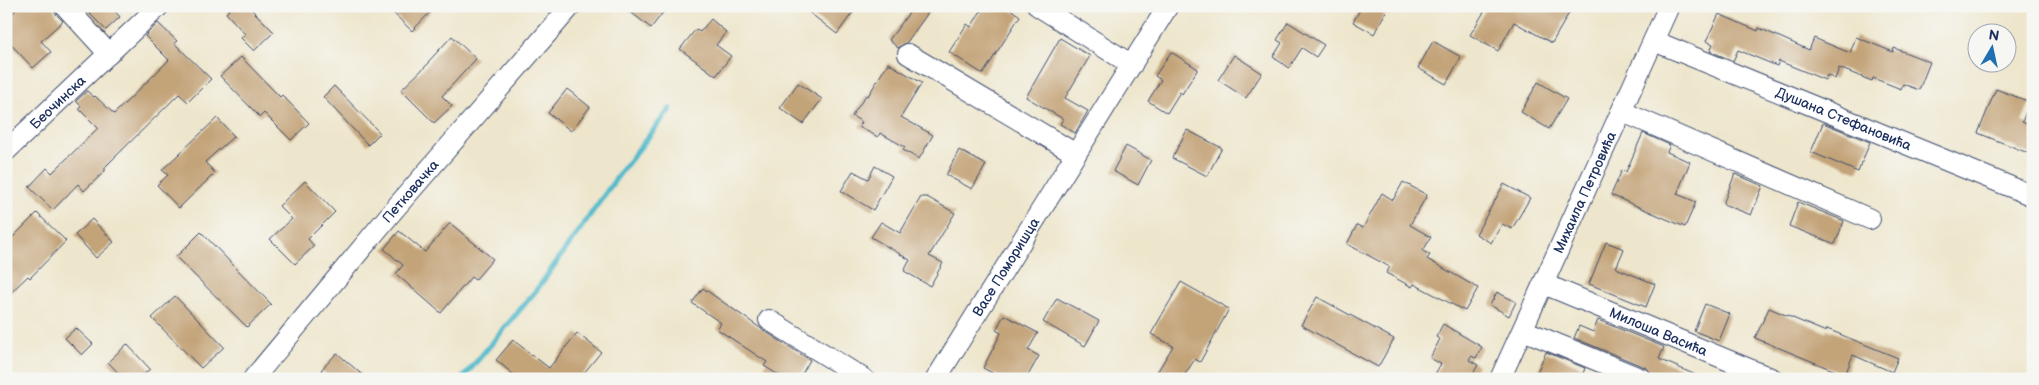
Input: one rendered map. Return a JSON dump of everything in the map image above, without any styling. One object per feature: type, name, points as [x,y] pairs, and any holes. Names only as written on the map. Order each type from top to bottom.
[{"type":"street","points":[[65,6],[109,54]]},
{"type":"street","name":"Беочинска","points":[[6,151],[159,6]]},
{"type":"street","name":"Петковачка","points":[[252,379],[392,212],[571,6]]},
{"type":"street","points":[[1038,6],[1132,65]]},
{"type":"street","name":"Васе Поморишца","points":[[936,379],[1168,6]]},
{"type":"street","name":"Михаила Петровића","points":[[1500,379],[1670,6]]},
{"type":"street","name":"Душана Стефановића","points":[[1654,40],[2033,196]]},
{"type":"street","points":[[908,54],[1076,154]]},
{"type":"street","points":[[1623,112],[1870,219]]},
{"type":"street","name":"Милоша Васића","points":[[1544,284],[1773,379]]},
{"type":"street","points":[[769,320],[864,379]]},
{"type":"street","points":[[1523,330],[1642,379]]},
{"type":"building","points":[[20,6],[53,6],[56,14],[63,21],[41,41],[51,52],[33,68],[6,39],[6,19]]},
{"type":"building","points":[[82,6],[110,6],[120,17],[106,30]]},
{"type":"building","points":[[233,6],[248,6],[274,32],[254,51],[241,38],[245,34],[226,13]]},
{"type":"building","points":[[386,6],[436,6],[412,31]]},
{"type":"building","points":[[623,6],[668,6],[651,28]]},
{"type":"building","points":[[801,6],[845,6],[853,12],[837,34]]},
{"type":"building","points":[[914,6],[933,6],[907,42],[898,48],[889,40]]},
{"type":"building","points":[[984,6],[1006,6],[1020,16],[983,74],[949,52],[967,24],[971,27]]},
{"type":"building","points":[[1362,6],[1389,6],[1374,34],[1353,22]]},
{"type":"building","points":[[1485,6],[1573,6],[1552,43],[1514,22],[1498,51],[1470,35],[1487,7]]},
{"type":"building","points":[[1719,14],[1758,31],[1759,28],[1809,50],[1814,38],[1850,53],[1856,37],[1893,52],[1894,48],[1930,62],[1919,90],[1903,84],[1901,89],[1873,78],[1872,81],[1839,68],[1835,79],[1827,75],[1825,80],[1779,61],[1777,66],[1738,50],[1733,61],[1710,51],[1713,44],[1706,41]]},
{"type":"building","points":[[711,19],[726,32],[716,45],[731,56],[716,76],[680,49],[696,29],[700,32]]},
{"type":"building","points":[[1288,22],[1324,45],[1316,57],[1302,48],[1289,68],[1273,57],[1282,43],[1277,40]]},
{"type":"building","points":[[158,23],[177,41],[174,43],[211,79],[188,102],[179,94],[105,167],[105,171],[84,191],[78,184],[53,210],[29,187],[47,168],[52,173],[98,128],[79,109],[81,106],[76,101],[87,91],[114,114],[169,60],[145,36]]},
{"type":"building","points":[[452,36],[476,59],[442,96],[452,106],[434,123],[401,90],[429,63]]},
{"type":"building","points":[[1060,38],[1090,56],[1065,98],[1088,111],[1075,133],[1060,124],[1063,119],[1026,97]]},
{"type":"building","points":[[1433,41],[1461,57],[1446,84],[1418,68]]},
{"type":"building","points":[[1171,52],[1198,69],[1167,113],[1148,101],[1161,80],[1155,76]]},
{"type":"building","points":[[1234,55],[1262,73],[1246,98],[1218,80]]},
{"type":"building","points":[[241,57],[280,97],[282,95],[309,123],[291,140],[264,113],[260,117],[220,76]]},
{"type":"building","points":[[888,63],[922,83],[901,117],[933,135],[919,159],[903,150],[905,147],[880,133],[878,137],[859,127],[862,122],[852,116],[866,95],[868,96]]},
{"type":"building","points":[[1538,82],[1567,99],[1549,129],[1521,112]]},
{"type":"building","points":[[798,83],[822,99],[803,124],[780,108]]},
{"type":"building","points":[[334,86],[380,133],[368,145],[323,97]]},
{"type":"building","points":[[567,89],[590,107],[571,131],[548,113]]},
{"type":"building","points":[[1996,89],[2030,102],[2022,122],[2033,126],[2033,155],[1978,133]]},
{"type":"building","points":[[217,118],[234,136],[205,162],[215,173],[179,208],[157,185],[168,175],[162,170]]},
{"type":"building","points":[[1823,123],[1870,142],[1858,172],[1811,152]]},
{"type":"building","points":[[1187,130],[1222,148],[1207,176],[1172,158]]},
{"type":"building","points":[[1643,133],[1670,145],[1667,152],[1690,162],[1677,194],[1696,202],[1685,227],[1611,195],[1622,170],[1626,172]]},
{"type":"building","points":[[1126,146],[1151,160],[1138,185],[1113,171]]},
{"type":"building","points":[[959,150],[986,165],[972,189],[946,175]]},
{"type":"building","points":[[875,166],[892,176],[873,210],[841,191],[853,171],[868,179]]},
{"type":"building","points":[[1735,174],[1763,186],[1751,215],[1723,204]]},
{"type":"building","points":[[305,181],[335,212],[308,239],[314,246],[295,264],[270,239],[292,219],[279,206]]},
{"type":"building","points":[[1403,182],[1427,195],[1410,225],[1431,237],[1423,251],[1430,255],[1427,259],[1478,288],[1465,311],[1414,284],[1412,287],[1386,273],[1390,267],[1347,244],[1357,225],[1363,228],[1382,193],[1393,200]]},
{"type":"building","points":[[1504,184],[1530,198],[1512,229],[1502,224],[1491,243],[1476,234]]},
{"type":"building","points":[[921,197],[927,197],[955,213],[929,256],[943,263],[930,286],[904,271],[910,260],[871,237],[881,222],[900,233]]},
{"type":"building","points":[[1798,202],[1844,221],[1835,244],[1789,226]]},
{"type":"building","points":[[37,213],[66,241],[30,278],[28,276],[6,297],[6,244]]},
{"type":"building","points":[[92,219],[114,242],[96,258],[75,235]]},
{"type":"building","points":[[450,223],[493,259],[475,280],[471,277],[441,313],[396,274],[403,265],[384,249],[399,231],[425,252]]},
{"type":"building","points":[[201,232],[271,304],[247,327],[176,257]]},
{"type":"building","points":[[1606,242],[1624,249],[1616,268],[1655,284],[1646,307],[1589,284]]},
{"type":"building","points":[[1181,282],[1229,309],[1200,362],[1195,359],[1182,379],[1153,379],[1173,346],[1151,334]]},
{"type":"building","points":[[703,288],[810,360],[799,379],[785,379],[764,366],[767,362],[717,329],[721,323],[692,303]]},
{"type":"building","points":[[1497,292],[1516,302],[1509,316],[1490,305]]},
{"type":"building","points":[[175,296],[224,347],[201,368],[152,318]]},
{"type":"building","points":[[1317,297],[1394,339],[1378,367],[1301,325]]},
{"type":"building","points":[[1057,298],[1099,321],[1085,346],[1043,322]]},
{"type":"building","points":[[1705,304],[1730,314],[1719,341],[1694,331]]},
{"type":"building","points":[[1769,308],[1826,332],[1827,329],[1898,358],[1892,372],[1853,355],[1845,375],[1755,338]]},
{"type":"building","points":[[1004,315],[1038,333],[1028,350],[1039,356],[1026,379],[1003,379],[983,368],[1001,333],[996,330]]},
{"type":"building","points":[[1598,320],[1664,347],[1659,359],[1705,379],[1658,379],[1647,368],[1574,338],[1579,326],[1593,332]]},
{"type":"building","points":[[1443,324],[1482,347],[1476,358],[1471,356],[1469,360],[1478,365],[1470,379],[1432,379],[1441,364],[1430,358],[1440,339],[1436,337]]},
{"type":"building","points":[[76,328],[93,344],[82,355],[65,338]]},
{"type":"building","points":[[577,333],[601,352],[579,379],[519,379],[496,360],[513,340],[549,368]]},
{"type":"building","points":[[127,344],[150,369],[139,379],[124,379],[108,362]]},
{"type":"building","points":[[1546,352],[1585,368],[1581,379],[1554,379],[1537,372]]},
{"type":"building","points":[[337,353],[367,379],[331,379],[321,370]]},
{"type":"waterway","points":[[462,379],[538,288],[620,173],[670,109]]}]
